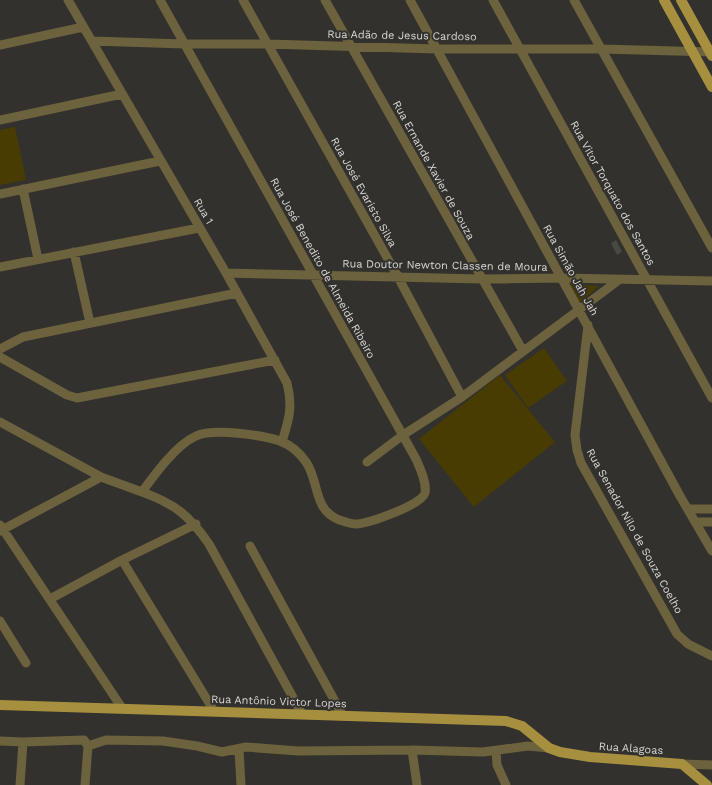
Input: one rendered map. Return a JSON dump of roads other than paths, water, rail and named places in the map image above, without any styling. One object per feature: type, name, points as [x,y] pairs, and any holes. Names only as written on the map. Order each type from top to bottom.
[{"type":"main road","points":[[664,0],[712,87]]},
{"type":"main road","points":[[681,0],[711,53]]},
{"type":"main road","name":"Rua Antônio Victor Lopes","points":[[0,705],[506,721],[522,726],[549,748]]},
{"type":"main road","name":"Rua Alagoas","points":[[549,748],[570,755],[682,764]]},
{"type":"main road","points":[[682,764],[707,785]]},
{"type":"street","name":"Rua 1","points":[[68,0],[237,292],[287,383],[291,400],[290,417],[282,442]]},
{"type":"street","name":"Rua José Benedito de Almeida Ribeiro","points":[[160,0],[403,435],[420,467],[425,488],[424,494],[418,502],[367,522],[355,524],[335,518],[321,504],[307,462],[299,453],[282,442]]},
{"type":"street","name":"Rua José Evaristo Silva","points":[[243,0],[266,44],[398,277],[462,397]]},
{"type":"street","name":"Rua Ernande Xavier de Souza","points":[[326,0],[350,46],[523,351]]},
{"type":"street","name":"Rua Simão Jah Jah","points":[[410,0],[712,551]]},
{"type":"street","name":"Rua Vitor Torquato dos Santos","points":[[493,0],[712,398]]},
{"type":"street","points":[[574,0],[712,248]]},
{"type":"street","points":[[0,45],[83,27]]},
{"type":"street","name":"Rua Adão de Jesus Cardoso","points":[[92,41],[437,49],[602,49],[692,51],[711,53]]},
{"type":"street","points":[[0,120],[122,94]]},
{"type":"street","points":[[0,194],[160,161]]},
{"type":"street","points":[[23,189],[38,259]]},
{"type":"street","points":[[0,267],[199,228]]},
{"type":"street","points":[[74,252],[90,323]]},
{"type":"street","name":"Rua Doutor Newton Classen de Moura","points":[[226,273],[481,279],[562,278],[712,281]]},
{"type":"street","points":[[367,462],[403,435],[462,397],[619,280]]},
{"type":"street","points":[[0,349],[23,337],[237,292]]},
{"type":"street","name":"Rua Senador Nilo de Souza Coelho","points":[[588,325],[575,435],[581,463],[677,634],[688,644],[712,656]]},
{"type":"street","points":[[0,357],[72,397],[83,398],[275,360]]},
{"type":"street","points":[[0,422],[101,477],[162,500],[180,510],[196,524],[213,551],[302,714]]},
{"type":"street","points":[[142,492],[157,472],[183,445],[196,436],[210,432],[227,433],[269,438],[282,442]]},
{"type":"street","points":[[101,477],[1,528],[122,708]]},
{"type":"street","points":[[688,509],[712,510]]},
{"type":"street","points":[[696,522],[712,522]]},
{"type":"street","points":[[50,599],[122,560],[196,524]]},
{"type":"street","points":[[250,546],[343,716]]},
{"type":"street","points":[[122,560],[214,711]]},
{"type":"street","points":[[0,621],[26,663]]},
{"type":"street","points":[[0,740],[23,742],[84,740],[88,746],[85,785]]},
{"type":"street","points":[[88,746],[106,740],[156,741],[196,746],[222,752],[238,750],[246,747],[298,751],[496,751],[528,746],[549,748]]},
{"type":"street","points":[[20,785],[23,742]]},
{"type":"street","points":[[238,750],[241,785]]},
{"type":"street","points":[[412,750],[417,785]]},
{"type":"street","points":[[496,751],[497,765],[506,785]]},
{"type":"street","name":"Rua Alagoas","points":[[682,764],[712,765]]}]
